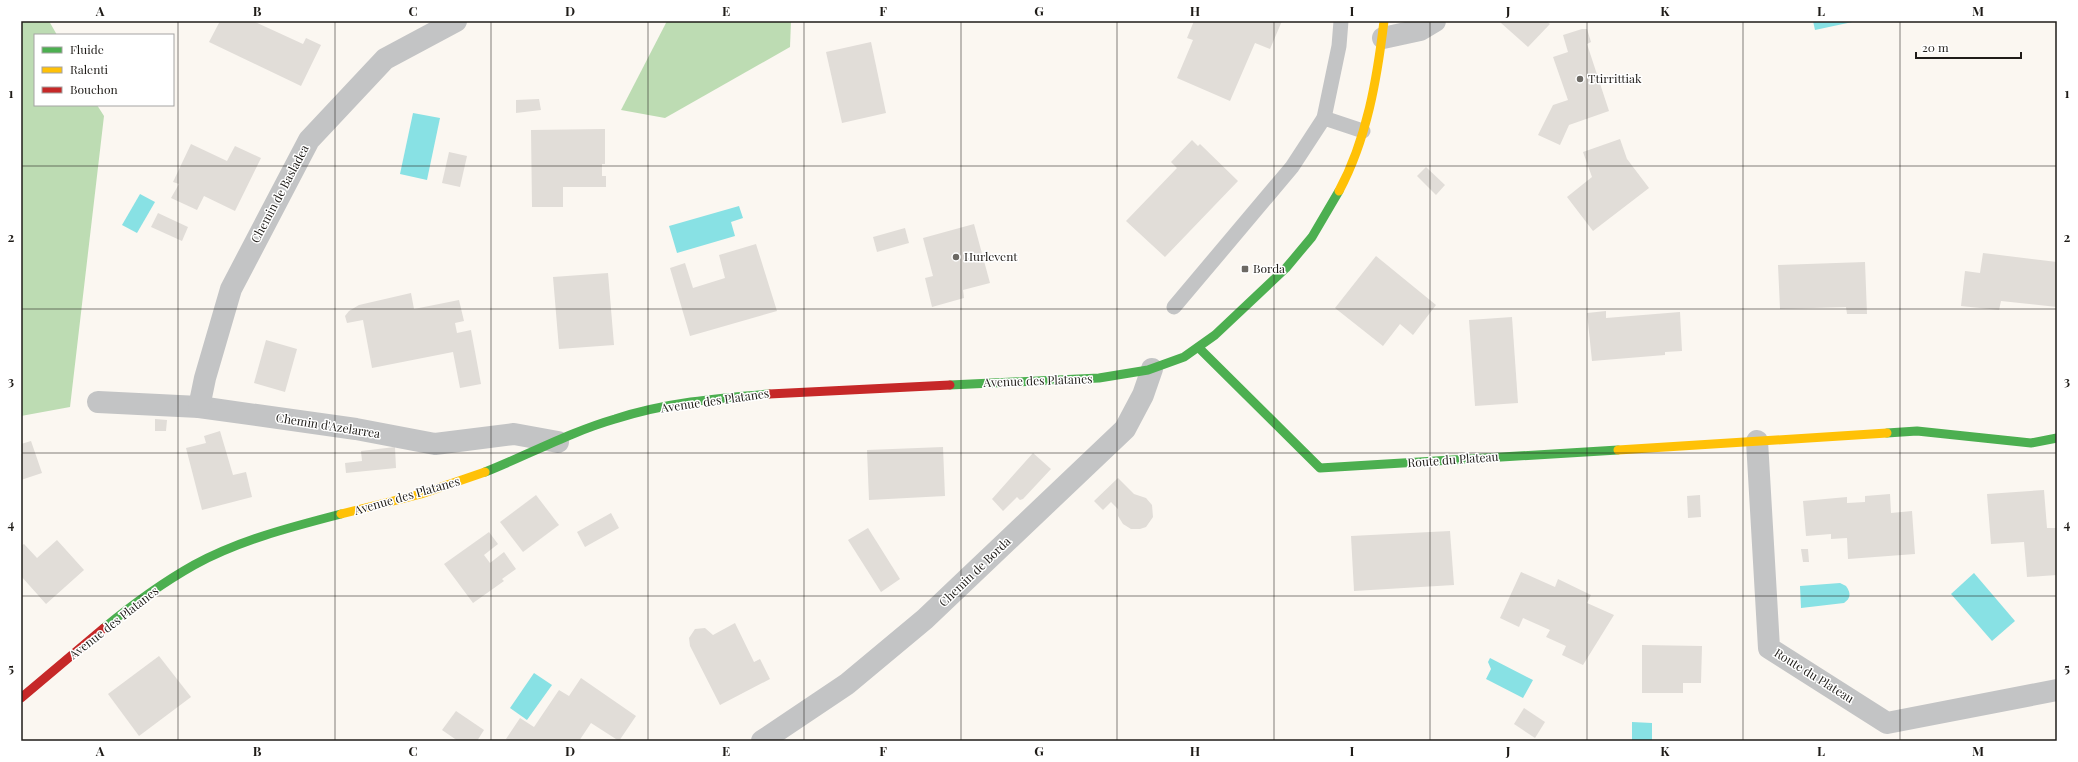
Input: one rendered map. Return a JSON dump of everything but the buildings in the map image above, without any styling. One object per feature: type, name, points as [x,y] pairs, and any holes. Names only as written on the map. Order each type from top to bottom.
[{"type":"street","name":"Chemin de Basladea","points":[[199,407],[205,378],[231,289],[308,140],[386,59],[456,21]]},
{"type":"street","points":[[1384,29],[1420,30],[1435,21]]},
{"type":"street","name":"Avenue des Platanes","points":[[21,698],[136,604],[175,576],[220,552],[264,536],[447,486],[499,468],[600,424],[635,413],[685,403],[769,393],[1099,378],[1152,369],[1176,361],[1199,348],[1251,303],[1283,271],[1312,237],[1343,184],[1363,131],[1376,82],[1384,29]]},
{"type":"street","name":"Route du Plateau","points":[[1199,348],[1218,365],[1320,468],[1917,431],[2030,443],[2057,438]]},
{"type":"street","name":"Chemin de Borda","points":[[762,741],[847,684],[925,619],[1114,440],[1125,429],[1143,395],[1152,369]]},
{"type":"street","name":"Chemin d'Azelarrea","points":[[98,402],[199,407],[356,430],[435,444],[514,434],[558,442]]},
{"type":"street","name":"Route du Plateau","points":[[1757,441],[1770,648],[1887,723],[2057,690]]},
{"type":"lane","points":[[1174,307],[1292,167],[1324,118],[1339,46],[1341,21]]},
{"type":"lane","points":[[1324,118],[1363,131]]},
{"type":"green space","points":[[21,21],[49,21],[56,34],[34,34],[34,106],[98,106],[104,116],[70,407],[21,416]]},
{"type":"green space","points":[[667,21],[791,21],[790,47],[665,118],[621,110]]},
{"type":"water","points":[[1813,21],[1857,21],[1815,30]]},
{"type":"water","points":[[413,113],[440,118],[427,180],[400,174]]},
{"type":"water","points":[[140,194],[155,202],[137,233],[122,225]]},
{"type":"water","points":[[739,206],[743,218],[731,222],[735,236],[677,253],[669,226]]},
{"type":"water","points":[[1974,573],[2015,621],[1992,641],[1951,594]]},
{"type":"water","points":[[1840,583],[1846,586],[1849,591],[1849,597],[1844,603],[1801,608],[1800,586]]},
{"type":"water","points":[[1490,658],[1533,680],[1523,698],[1486,679],[1491,669],[1488,662]]},
{"type":"water","points":[[534,673],[552,685],[527,720],[510,708]]},
{"type":"water","points":[[1632,722],[1652,723],[1652,741],[1632,741]]},
{"type":"traffic: fast","points":[[950,385],[1099,378],[1148,370],[1184,357],[1215,335],[1286,268],[1312,237],[1339,191]]},
{"type":"traffic: fast","points":[[1199,348],[1320,468],[1618,450]]},
{"type":"traffic: fast","points":[[485,472],[582,430],[634,413],[691,402],[769,394]]},
{"type":"traffic: fast","points":[[1887,433],[1917,431],[2031,443],[2057,438]]},
{"type":"traffic: fast","points":[[104,628],[159,587],[211,556],[266,535],[341,514]]},
{"type":"traffic: slow","points":[[1339,191],[1349,171],[1364,130],[1374,87],[1384,21]]},
{"type":"traffic: slow","points":[[1618,450],[1887,433]]},
{"type":"traffic: slow","points":[[341,514],[421,494],[485,472]]},
{"type":"traffic: jam","points":[[769,394],[950,385]]},
{"type":"traffic: jam","points":[[21,698],[104,628]]},
{"type":"place","name":"Ttirrittiak","points":[[1580,79]]},
{"type":"place","name":"Hurlevent","points":[[956,257]]},
{"type":"place","name":"Borda","points":[[1245,269]]}]
